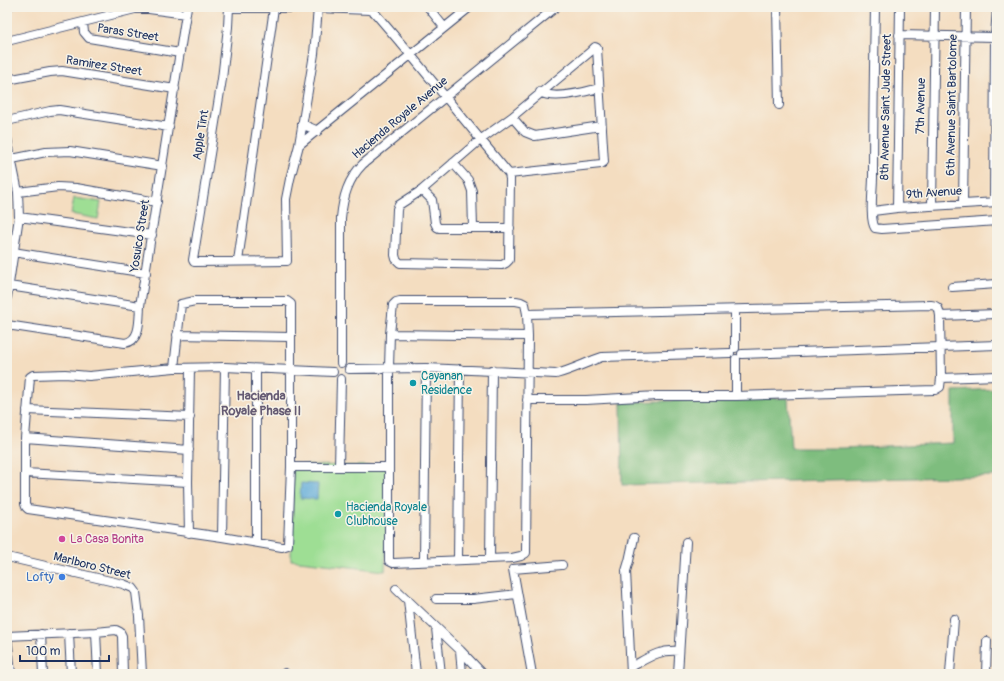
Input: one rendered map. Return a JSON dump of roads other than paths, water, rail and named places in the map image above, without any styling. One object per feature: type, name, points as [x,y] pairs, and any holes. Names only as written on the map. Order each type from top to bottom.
[{"type":"street","points":[[428,7],[444,27]]},
{"type":"street","points":[[300,145],[410,54],[470,7]]},
{"type":"street","name":"Hacienda Royale Avenue","points":[[341,363],[342,203],[347,187],[355,172],[362,164],[556,7]]},
{"type":"street","points":[[777,7],[778,105]]},
{"type":"street","points":[[875,7],[872,211],[874,226],[878,230],[997,221]]},
{"type":"street","name":"8th Avenue Saint Jude Street","points":[[896,208],[900,7]]},
{"type":"street","name":"7th Avenue","points":[[932,205],[935,7]]},
{"type":"street","name":"6th Avenue Saint Bartolome","points":[[963,203],[966,7]]},
{"type":"street","points":[[996,202],[995,37],[997,7]]},
{"type":"street","points":[[7,42],[135,9],[149,8],[187,10]]},
{"type":"street","points":[[229,8],[318,8],[370,10],[374,12],[410,54],[480,140],[509,174],[509,260],[506,263],[502,265],[400,263],[396,259],[395,255],[397,209],[399,205],[422,190],[480,140],[512,117],[540,92],[596,47],[598,49],[604,160],[602,163],[509,174]]},
{"type":"street","name":"Apple Tint","points":[[229,8],[222,79],[193,260],[194,262],[238,261]]},
{"type":"street","points":[[274,8],[238,261],[286,262],[287,260],[286,199],[300,145],[314,49],[318,8]]},
{"type":"street","name":"Yosuico Street","points":[[7,325],[125,343],[134,340],[137,334],[140,306],[187,10]]},
{"type":"street","name":"Paras Street","points":[[83,23],[84,32],[89,38],[180,53]]},
{"type":"street","points":[[899,35],[995,37]]},
{"type":"street","name":"Ramirez Street","points":[[7,80],[62,71],[175,89]]},
{"type":"street","points":[[540,92],[545,95],[556,95],[599,88]]},
{"type":"street","points":[[7,121],[60,110],[169,127]]},
{"type":"street","points":[[512,117],[525,132],[535,136],[601,126]]},
{"type":"street","points":[[302,124],[318,130]]},
{"type":"street","points":[[7,138],[18,192],[19,217],[7,298]]},
{"type":"street","points":[[12,159],[46,152],[70,151],[163,166]]},
{"type":"street","points":[[453,163],[468,180],[472,192],[473,228]]},
{"type":"street","points":[[18,192],[58,187],[76,188],[157,202]]},
{"type":"street","points":[[422,190],[432,200],[437,226],[439,228],[510,228]]},
{"type":"street","name":"9th Avenue","points":[[872,211],[932,205],[996,202]]},
{"type":"street","points":[[19,217],[152,235]]},
{"type":"street","points":[[13,252],[146,273]]},
{"type":"street","points":[[952,287],[997,284]]},
{"type":"street","points":[[9,286],[140,306]]},
{"type":"street","points":[[174,368],[181,304],[195,301],[287,301],[291,304],[290,337],[291,369],[291,467],[288,545],[282,547],[28,509],[26,507],[25,438],[30,377],[32,375],[65,374],[89,376],[174,368],[225,367],[291,369],[333,372],[341,379]]},
{"type":"street","points":[[400,301],[516,301],[525,304],[528,336],[526,553],[521,556],[490,559],[393,563],[389,561],[388,467],[390,334],[393,305],[400,301]]},
{"type":"street","points":[[527,314],[936,305],[939,308],[940,316],[941,378],[940,387],[935,390],[736,396],[657,396],[586,400],[527,400]]},
{"type":"street","points":[[735,310],[732,357],[997,345]]},
{"type":"street","points":[[940,316],[997,314]]},
{"type":"street","points":[[390,334],[528,336]]},
{"type":"street","points":[[177,335],[290,337]]},
{"type":"street","points":[[349,369],[390,367],[492,370],[556,374],[566,372],[602,357],[733,350]]},
{"type":"street","points":[[736,396],[739,357]]},
{"type":"street","points":[[333,372],[335,365],[345,363],[349,369],[348,376],[341,379]]},
{"type":"street","points":[[222,537],[225,367]]},
{"type":"street","points":[[190,368],[188,482],[190,533]]},
{"type":"street","points":[[424,561],[426,368]]},
{"type":"street","points":[[256,369],[256,542]]},
{"type":"street","points":[[458,560],[460,369]]},
{"type":"street","points":[[490,559],[492,370]]},
{"type":"street","points":[[941,378],[997,376]]},
{"type":"street","points":[[339,466],[341,379]]},
{"type":"street","points":[[27,410],[190,417]]},
{"type":"street","points":[[25,438],[189,450]]},
{"type":"street","points":[[291,467],[388,467]]},
{"type":"street","points":[[25,473],[188,482]]},
{"type":"street","points":[[631,670],[626,571],[634,538]]},
{"type":"street","points":[[678,674],[686,542]]},
{"type":"street","name":"Marlboro Street","points":[[7,557],[123,584],[133,588],[136,592],[139,616],[142,674]]},
{"type":"street","points":[[532,674],[513,569],[562,565]]},
{"type":"street","points":[[396,589],[483,674]]},
{"type":"street","points":[[436,599],[473,599],[517,594]]},
{"type":"street","points":[[408,600],[416,674]]},
{"type":"street","points":[[950,674],[954,619]]},
{"type":"street","points":[[436,628],[441,674]]},
{"type":"street","points":[[11,674],[7,635],[116,630],[120,632],[122,636],[123,674]]},
{"type":"street","points":[[96,632],[98,674]]},
{"type":"street","points":[[69,633],[71,674]]},
{"type":"street","points":[[41,634],[43,674]]},
{"type":"street","points":[[986,674],[987,641]]},
{"type":"street","points":[[460,650],[462,674]]},
{"type":"street","points":[[631,670],[658,652],[671,650],[679,651]]},
{"type":"water","points":[[301,483],[318,484],[317,499],[300,498]]},
{"type":"waterway","points":[[7,11],[16,7]]},
{"type":"place","name":"Cayanan Residence","points":[[413,383]]},
{"type":"place","name":"Hacienda Royale Clubhouse","points":[[338,514]]},
{"type":"place","name":"La Casa Bonita","points":[[62,539]]},
{"type":"place","name":"Lofty","points":[[62,577]]},
{"type":"district","name":"Hacienda Royale Phase II","points":[[261,404]]}]
